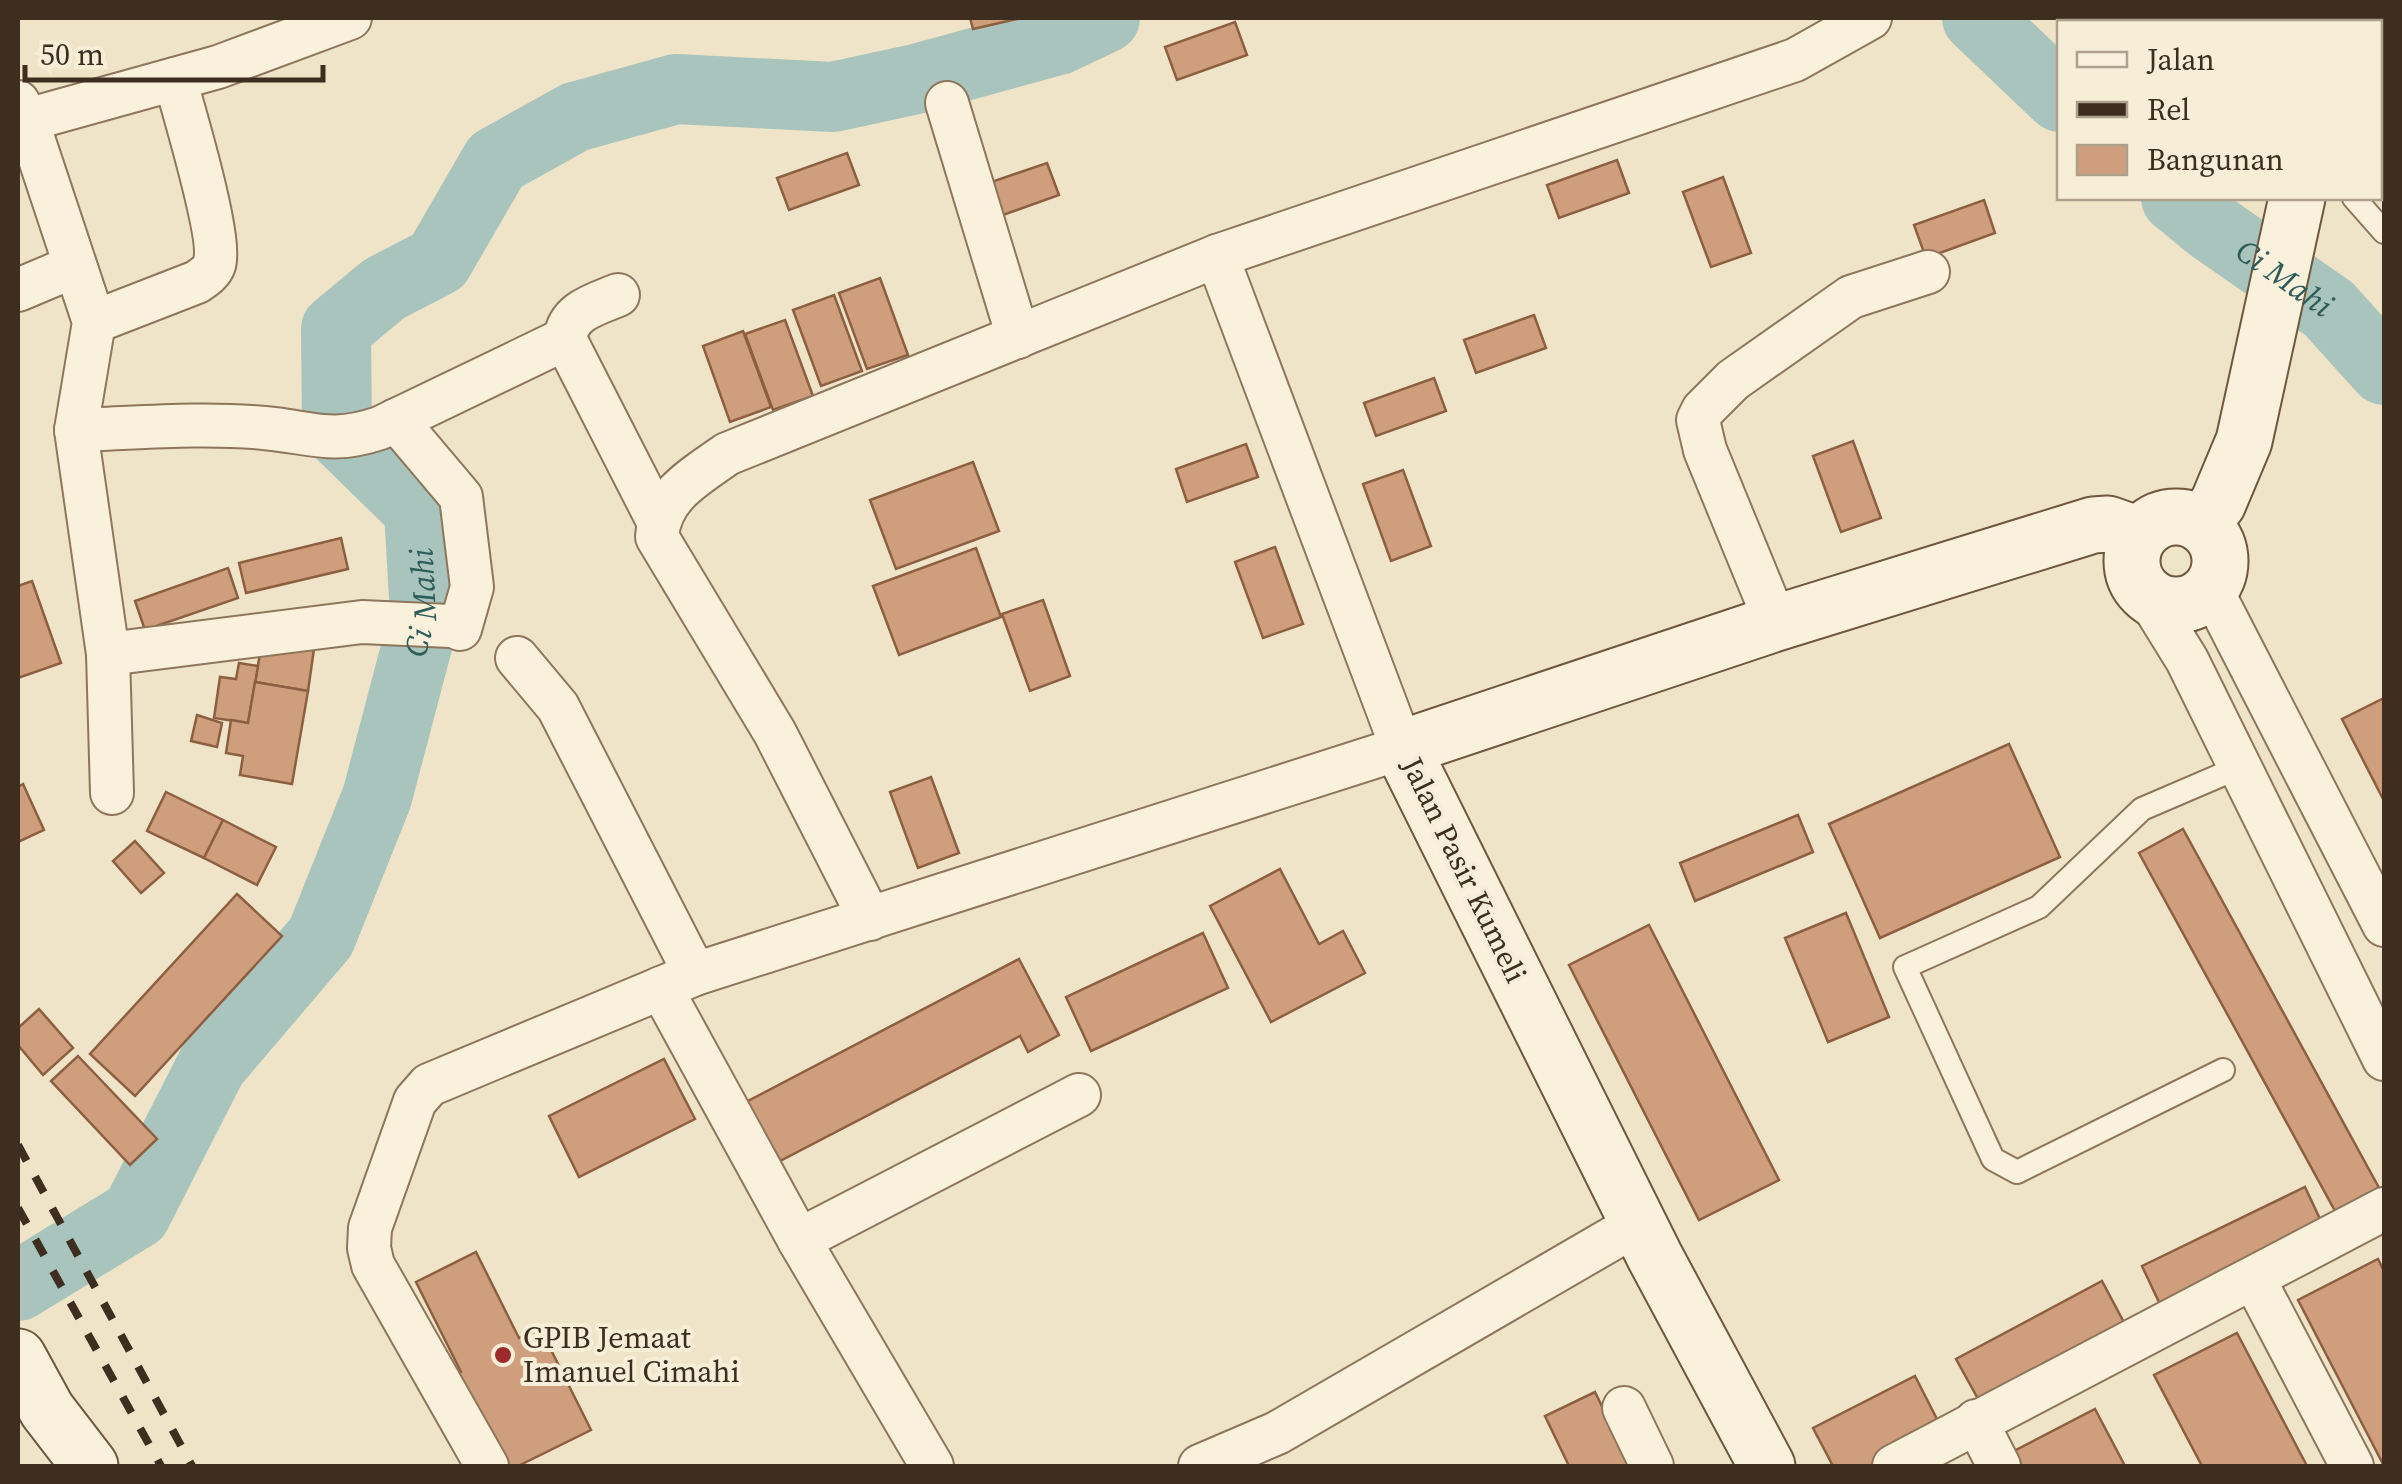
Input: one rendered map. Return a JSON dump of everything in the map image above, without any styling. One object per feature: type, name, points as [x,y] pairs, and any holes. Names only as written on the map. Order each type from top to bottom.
[{"type":"street","points":[[112,793],[108,654],[76,430],[94,322],[22,111],[218,67],[350,18]]},
{"type":"street","points":[[870,919],[776,733],[657,538],[664,506],[684,485],[727,454],[1217,256],[1794,60],[1870,18]]},
{"type":"street","points":[[94,322],[198,282],[211,272],[216,261],[208,205],[175,79]]},
{"type":"street","points":[[947,103],[1018,337]]},
{"type":"street","points":[[2202,524],[2218,503],[2244,441],[2296,200]]},
{"type":"street","points":[[486,1466],[372,1265],[369,1248],[370,1228],[415,1100],[429,1085],[678,981],[1402,748],[1217,256]]},
{"type":"street","points":[[18,290],[75,266]]},
{"type":"street","points":[[1776,623],[1705,450],[1698,420],[1734,380],[1850,297],[1928,272]]},
{"type":"street","points":[[618,296],[576,314],[564,339],[658,521]]},
{"type":"street","points":[[76,430],[266,428],[315,438],[352,437],[388,424],[564,339]]},
{"type":"street","points":[[108,654],[362,622],[455,628],[472,588],[461,497],[388,424]]},
{"type":"street","points":[[2148,597],[2170,606],[2194,603],[2212,589],[2221,566],[2217,543],[2202,524],[2180,516],[2157,519],[2138,534],[2131,556],[2134,579],[2187,660],[2384,1059]]},
{"type":"street","name":"Jalan Pasir Kumeli","points":[[1767,1466],[1639,1223],[1402,748],[1776,623],[2093,525],[2108,524],[2138,534]]},
{"type":"street","points":[[2212,589],[2384,925]]},
{"type":"street","points":[[518,658],[558,708],[678,981],[799,1240],[932,1466]]},
{"type":"street","points":[[799,1240],[1079,1095]]},
{"type":"street","points":[[1894,1466],[2254,1280],[2384,1208]]},
{"type":"street","points":[[1200,1466],[1277,1433],[1639,1223]]},
{"type":"street","points":[[2254,1280],[2352,1466]]},
{"type":"street","points":[[18,1356],[75,1466]]},
{"type":"street","points":[[1624,1408],[1652,1466]]},
{"type":"street","points":[[47,1410],[90,1466]]},
{"type":"street","points":[[1976,1421],[1999,1466]]},
{"type":"lane","points":[[2356,200],[2384,232]]},
{"type":"lane","points":[[2223,1070],[2017,1172],[2004,1168],[1993,1160],[1905,967],[2039,907],[2130,817],[2240,767]]},
{"type":"building","points":[[970,18],[1021,18],[973,29]]},
{"type":"building","points":[[1235,22],[1247,55],[1177,80],[1165,47]]},
{"type":"building","points":[[847,153],[859,185],[789,210],[777,178]]},
{"type":"building","points":[[1617,160],[1629,193],[1559,218],[1547,185]]},
{"type":"building","points":[[1047,163],[1059,195],[989,220],[977,187]]},
{"type":"building","points":[[1723,177],[1751,253],[1711,267],[1683,192]]},
{"type":"building","points":[[1984,200],[1995,233],[1926,258],[1914,225]]},
{"type":"building","points":[[880,278],[908,355],[867,369],[839,293]]},
{"type":"building","points":[[834,295],[862,371],[821,386],[793,310]]},
{"type":"building","points":[[1534,315],[1546,348],[1476,373],[1464,340]]},
{"type":"building","points":[[785,320],[813,396],[773,410],[745,334]]},
{"type":"building","points":[[743,331],[771,407],[730,422],[703,346]]},
{"type":"building","points":[[1434,378],[1446,411],[1376,436],[1364,403]]},
{"type":"building","points":[[1853,441],[1881,518],[1841,532],[1813,456]]},
{"type":"building","points":[[1246,444],[1258,477],[1187,502],[1176,469]]},
{"type":"building","points":[[973,462],[999,531],[896,569],[870,500]]},
{"type":"building","points":[[1403,470],[1431,546],[1391,561],[1363,484]]},
{"type":"building","points":[[341,538],[348,569],[246,593],[239,563]]},
{"type":"building","points":[[1275,547],[1303,624],[1263,638],[1235,562]]},
{"type":"building","points":[[976,548],[1001,617],[899,655],[873,586]]},
{"type":"building","points":[[228,568],[238,598],[145,630],[135,601]]},
{"type":"building","points":[[32,581],[61,663],[18,678],[18,586]]},
{"type":"building","points":[[1043,600],[1070,676],[1030,691],[1002,614]]},
{"type":"building","points":[[315,642],[308,691],[255,682],[261,648]]},
{"type":"building","points":[[239,663],[258,666],[248,723],[214,718],[220,677],[236,679]]},
{"type":"building","points":[[255,682],[308,691],[292,784],[240,775],[243,756],[226,753],[231,720],[248,723]]},
{"type":"building","points":[[2384,698],[2384,801],[2342,719]]},
{"type":"building","points":[[197,715],[222,723],[217,747],[191,741]]},
{"type":"building","points":[[2009,744],[2060,857],[1880,938],[1829,824]]},
{"type":"building","points":[[931,777],[959,853],[918,868],[890,792]]},
{"type":"building","points":[[23,784],[44,830],[18,842],[18,787]]},
{"type":"building","points":[[166,792],[223,820],[204,858],[147,831]]},
{"type":"building","points":[[1798,815],[1813,852],[1695,901],[1680,863]]},
{"type":"building","points":[[223,820],[276,847],[257,885],[204,858]]},
{"type":"building","points":[[2183,829],[2384,1197],[2340,1220],[2139,853]]},
{"type":"building","points":[[135,841],[164,873],[141,893],[113,861]]},
{"type":"building","points":[[1280,869],[1319,944],[1343,931],[1365,973],[1271,1022],[1210,906]]},
{"type":"building","points":[[237,894],[282,936],[135,1096],[90,1054]]},
{"type":"building","points":[[1846,913],[1889,1017],[1828,1042],[1785,938]]},
{"type":"building","points":[[1649,925],[1779,1180],[1699,1220],[1569,965]]},
{"type":"building","points":[[1203,933],[1228,988],[1091,1051],[1066,997]]},
{"type":"building","points":[[1019,959],[1059,1035],[1028,1052],[1020,1036],[778,1162],[746,1102]]},
{"type":"building","points":[[39,1009],[73,1048],[43,1075],[18,1045],[18,1028]]},
{"type":"building","points":[[78,1056],[157,1139],[130,1165],[51,1081]]},
{"type":"building","points":[[664,1059],[695,1119],[579,1177],[549,1116]]},
{"type":"building","points":[[2305,1187],[2328,1236],[2165,1315],[2142,1266]]},
{"type":"building","name":"GPIB Jemaat Imanuel Cimahi","points":[[476,1252],[519,1338],[540,1328],[591,1430],[518,1466],[490,1466],[446,1379],[461,1372],[416,1282]]},
{"type":"building","points":[[2378,1259],[2384,1271],[2384,1466],[2298,1300]]},
{"type":"building","points":[[2102,1281],[2127,1328],[1982,1406],[1956,1359]]},
{"type":"building","points":[[2237,1333],[2307,1466],[2202,1466],[2154,1375]]},
{"type":"building","points":[[1915,1376],[1943,1431],[1874,1466],[1833,1466],[1813,1428]]},
{"type":"building","points":[[1595,1392],[1631,1466],[1569,1466],[1545,1416]]},
{"type":"building","points":[[2095,1409],[2125,1466],[2022,1466],[2014,1451]]},
{"type":"waterway","name":"Ci Mahi","points":[[18,1286],[136,1214],[212,1065],[321,937],[377,797],[425,615],[419,510],[337,430],[336,329],[384,289],[438,261],[496,161],[575,117],[676,89],[833,97],[1058,40],[1105,18]]},
{"type":"waterway","name":"Ci Mahi","points":[[1977,18],[2057,94]]},
{"type":"waterway","name":"Ci Mahi","points":[[2178,200],[2329,309],[2384,370]]},
{"type":"railway","points":[[18,1145],[192,1466]]},
{"type":"railway","points":[[18,1208],[161,1466]]},
{"type":"place","name":"GPIB Jemaat Imanuel Cimahi","points":[[503,1355]]}]
